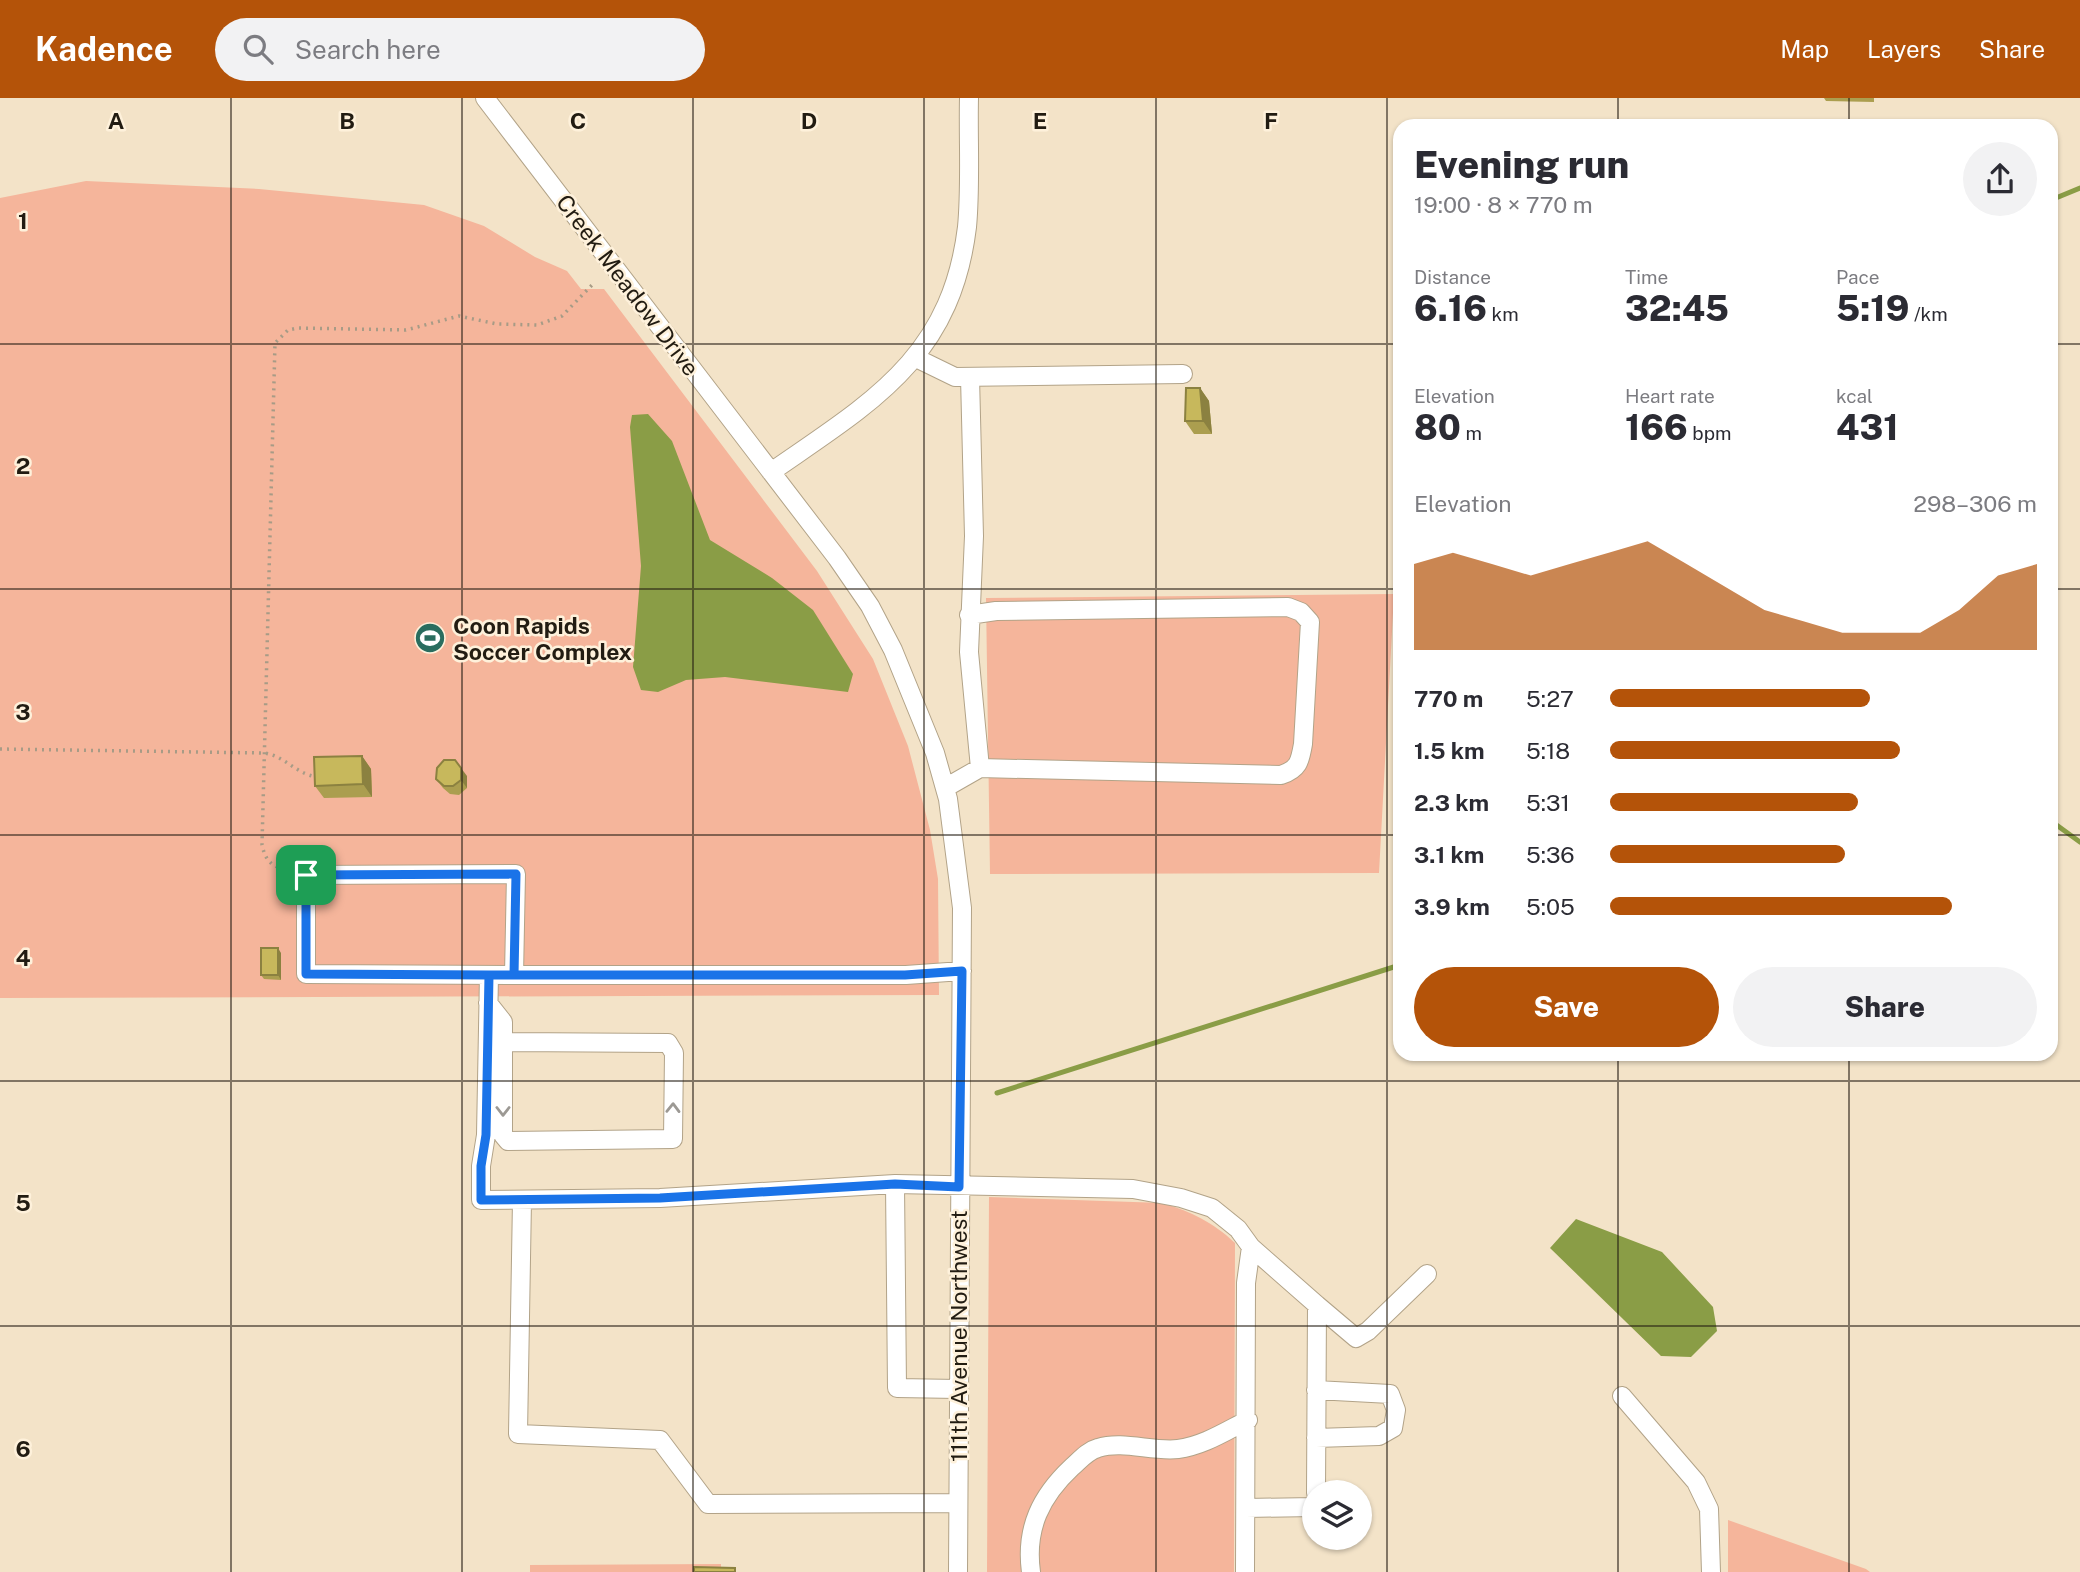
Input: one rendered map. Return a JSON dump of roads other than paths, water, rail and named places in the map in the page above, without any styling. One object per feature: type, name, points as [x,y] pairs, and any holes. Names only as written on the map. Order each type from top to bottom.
[{"type":"street","name":"Creek Meadow Drive","points":[[485,98],[771,472]]},
{"type":"street","points":[[771,472],[862,409],[916,358],[946,305],[958,271],[967,226],[969,98]]},
{"type":"street","points":[[916,358],[955,377],[1183,374]]},
{"type":"street","points":[[970,377],[974,536],[969,652],[980,768]]},
{"type":"street","name":"111th Avenue Northwest","points":[[771,472],[870,606],[917,703],[945,788],[961,896],[958,1572]]},
{"type":"street","points":[[945,788],[980,768],[1281,775],[1293,771],[1300,763],[1303,744],[1310,622],[1301,612],[1288,607],[996,611],[969,615]]},
{"type":"street","points":[[514,975],[516,874],[306,875],[306,974],[489,975],[514,975],[905,975],[962,971]]},
{"type":"street","points":[[489,975],[486,1135],[481,1166],[481,1200],[660,1198],[895,1184],[1133,1189],[1181,1198],[1212,1208],[1238,1228],[1251,1247],[1356,1338],[1368,1331],[1427,1274]]},
{"type":"street","points":[[488,1003],[503,1022],[503,1042],[503,1135],[508,1141],[673,1139],[674,1053],[668,1043],[503,1042]]},
{"type":"street","points":[[895,1184],[897,1388],[958,1389]]},
{"type":"street","points":[[522,1200],[518,1434],[660,1440],[708,1504],[958,1503]]},
{"type":"street","points":[[1245,1572],[1248,1420],[1246,1283],[1251,1247]]},
{"type":"street","points":[[1316,1480],[1317,1306]]},
{"type":"street","points":[[1316,1390],[1390,1394],[1396,1410],[1393,1428],[1379,1436],[1316,1438]]},
{"type":"street","points":[[1622,1396],[1696,1482],[1709,1509],[1711,1572]]},
{"type":"street","points":[[1031,1572],[1032,1529],[1037,1510],[1045,1496],[1086,1454],[1105,1447],[1179,1449],[1207,1441],[1248,1420]]},
{"type":"street","points":[[1247,1508],[1302,1507]]},
{"type":"waterway","points":[[2058,197],[2080,188]]},
{"type":"waterway","points":[[2058,826],[2080,842]]},
{"type":"waterway","points":[[997,1093],[1393,967]]},
{"type":"place","name":"Coon Rapids Soccer Complex","points":[[430,638]]}]
